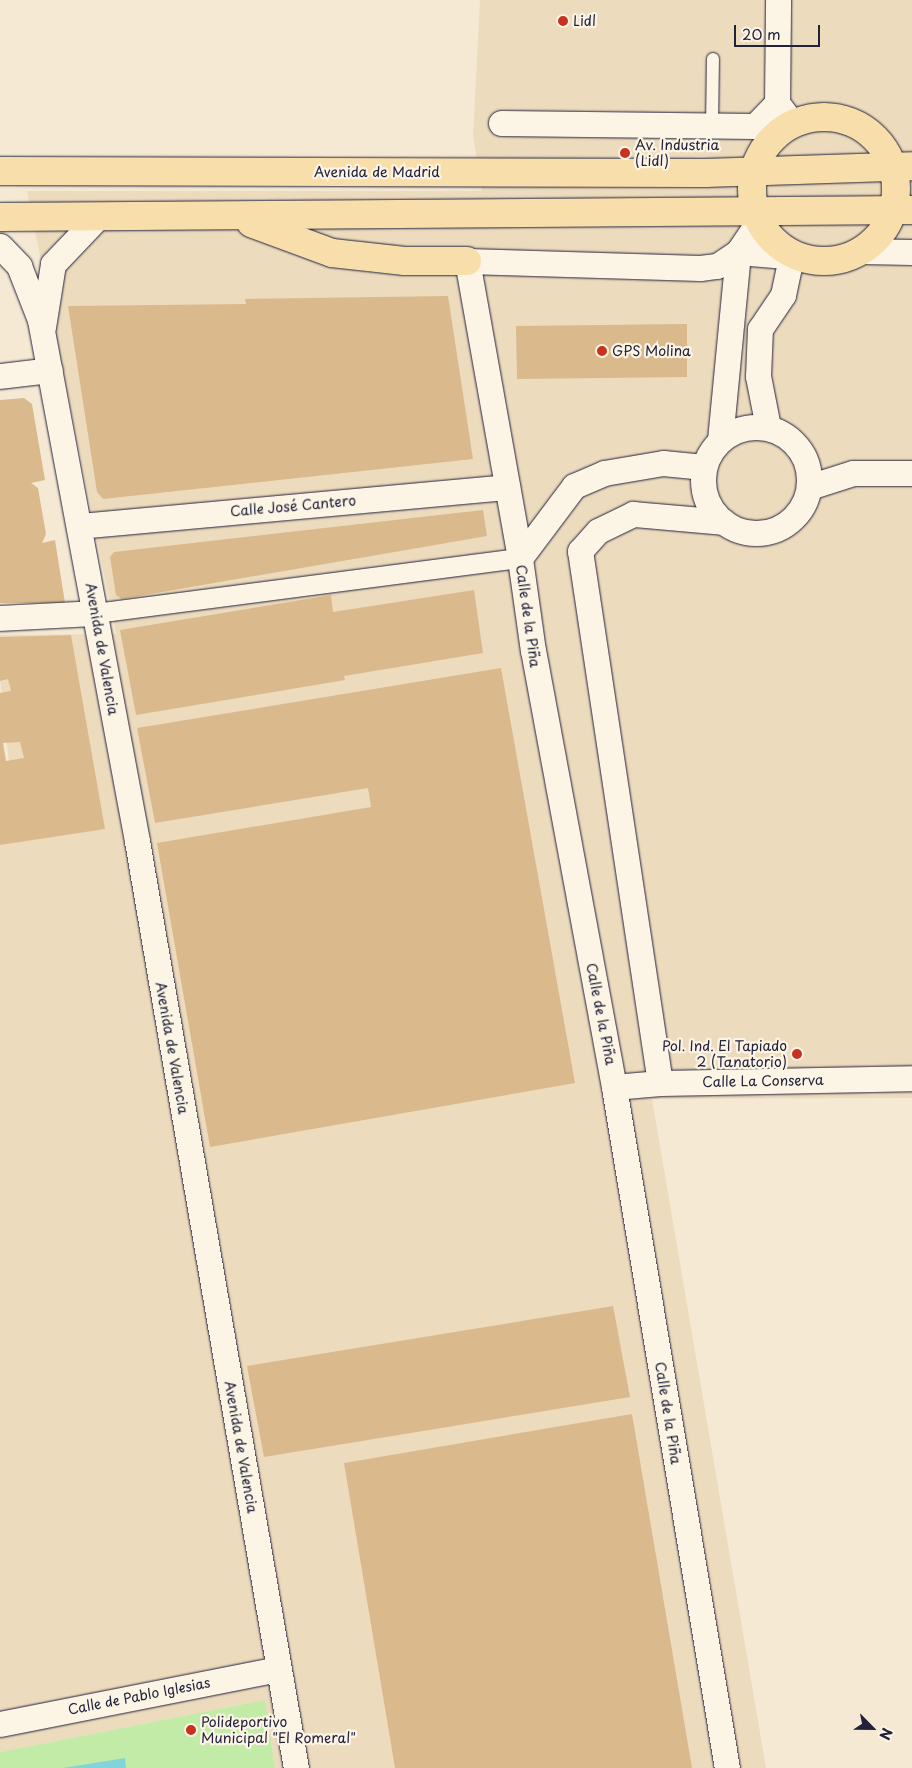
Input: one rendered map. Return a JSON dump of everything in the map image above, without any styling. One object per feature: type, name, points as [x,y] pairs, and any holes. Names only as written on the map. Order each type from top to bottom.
[{"type":"main road","points":[[784,113],[827,116],[852,121],[882,144],[903,167],[903,210],[861,252],[823,261],[798,256],[775,242],[757,215],[754,172],[784,113]]},
{"type":"main road","name":"Avenida de Madrid","points":[[0,171],[754,172],[903,167]]},
{"type":"main road","points":[[0,217],[235,218],[757,215],[903,210]]},
{"type":"main road","points":[[235,218],[332,253],[405,261],[467,261]]},
{"type":"street","points":[[501,123],[712,127],[755,126],[784,113],[778,0]]},
{"type":"street","points":[[724,522],[706,498],[704,467],[720,440],[738,252],[757,215]]},
{"type":"street","name":"Avenida de Valencia","points":[[41,325],[53,264],[96,218]]},
{"type":"street","name":"Avenida de Valencia","points":[[0,246],[19,266],[41,325],[50,370],[139,850],[296,1768]]},
{"type":"street","points":[[467,261],[700,268],[717,266],[738,252],[798,256]]},
{"type":"street","points":[[861,252],[912,252]]},
{"type":"street","points":[[768,427],[758,376],[760,329],[782,296],[789,266],[798,256]]},
{"type":"street","name":"Calle de la Piña","points":[[467,261],[520,558],[533,651],[614,1087],[727,1768]]},
{"type":"street","points":[[0,376],[50,370]]},
{"type":"street","points":[[660,1083],[580,551],[598,531],[633,514],[724,522],[749,532],[777,529],[792,519],[804,504],[809,487],[806,461],[800,449],[780,432],[768,427],[751,426],[734,431],[720,440]]},
{"type":"street","points":[[0,618],[95,613],[520,558],[574,486],[604,473],[663,462],[704,467]]},
{"type":"street","points":[[809,487],[853,473],[912,473]]},
{"type":"street","name":"Calle José Cantero","points":[[79,526],[507,487]]},
{"type":"street","name":"Calle La Conserva","points":[[614,1087],[660,1083],[912,1078]]},
{"type":"street","name":"Calle de Pablo Iglesias","points":[[0,1724],[279,1669]]},
{"type":"lane","points":[[712,127],[713,59]]},
{"type":"shaded area","points":[[480,0],[912,0],[912,1098],[652,1099],[766,1768],[275,1768],[265,1700],[0,1752],[0,783],[11,781],[0,678],[0,635],[116,634],[27,191],[482,191],[473,136]]},
{"type":"green space","name":"Polideportivo Municipal \"El Romeral\"","points":[[265,1700],[275,1768],[0,1768],[0,1752]]},
{"type":"water","points":[[125,1758],[126,1768],[63,1768]]},
{"type":"building","points":[[448,296],[473,459],[103,499],[97,492],[68,306],[246,304],[245,299]]},
{"type":"building","name":"GPS Molina","points":[[687,324],[687,377],[517,379],[516,326]]},
{"type":"building","points":[[24,398],[32,404],[45,480],[31,483],[38,488],[46,534],[42,543],[55,540],[65,603],[0,603],[0,400]]},
{"type":"building","points":[[483,510],[487,536],[122,599],[116,595],[110,557],[114,552]]},
{"type":"building","points":[[474,590],[483,653],[344,676],[345,680],[136,715],[120,630],[331,595],[333,612]]},
{"type":"building","points":[[71,635],[105,829],[0,845],[0,693],[11,691],[8,679],[0,681],[0,637]],"holes":[[[20,742],[24,758],[6,761],[3,743]]]},
{"type":"building","points":[[501,668],[575,1083],[210,1147],[157,843],[371,807],[368,788],[155,823],[137,728]]},
{"type":"building","points":[[613,1306],[630,1397],[264,1457],[247,1366]]},
{"type":"building","points":[[632,1414],[692,1768],[395,1768],[344,1463]]},
{"type":"place","name":"Lidl","points":[[563,21]]},
{"type":"place","name":"Av. Industria (Lidl)","points":[[625,153]]},
{"type":"place","name":"GPS Molina","points":[[602,351]]},
{"type":"place","name":"Pol. Ind. El Tapiado 2 (Tanatorio)","points":[[797,1054]]},
{"type":"place","name":"Polideportivo Municipal \"El Romeral\"","points":[[191,1730]]}]
